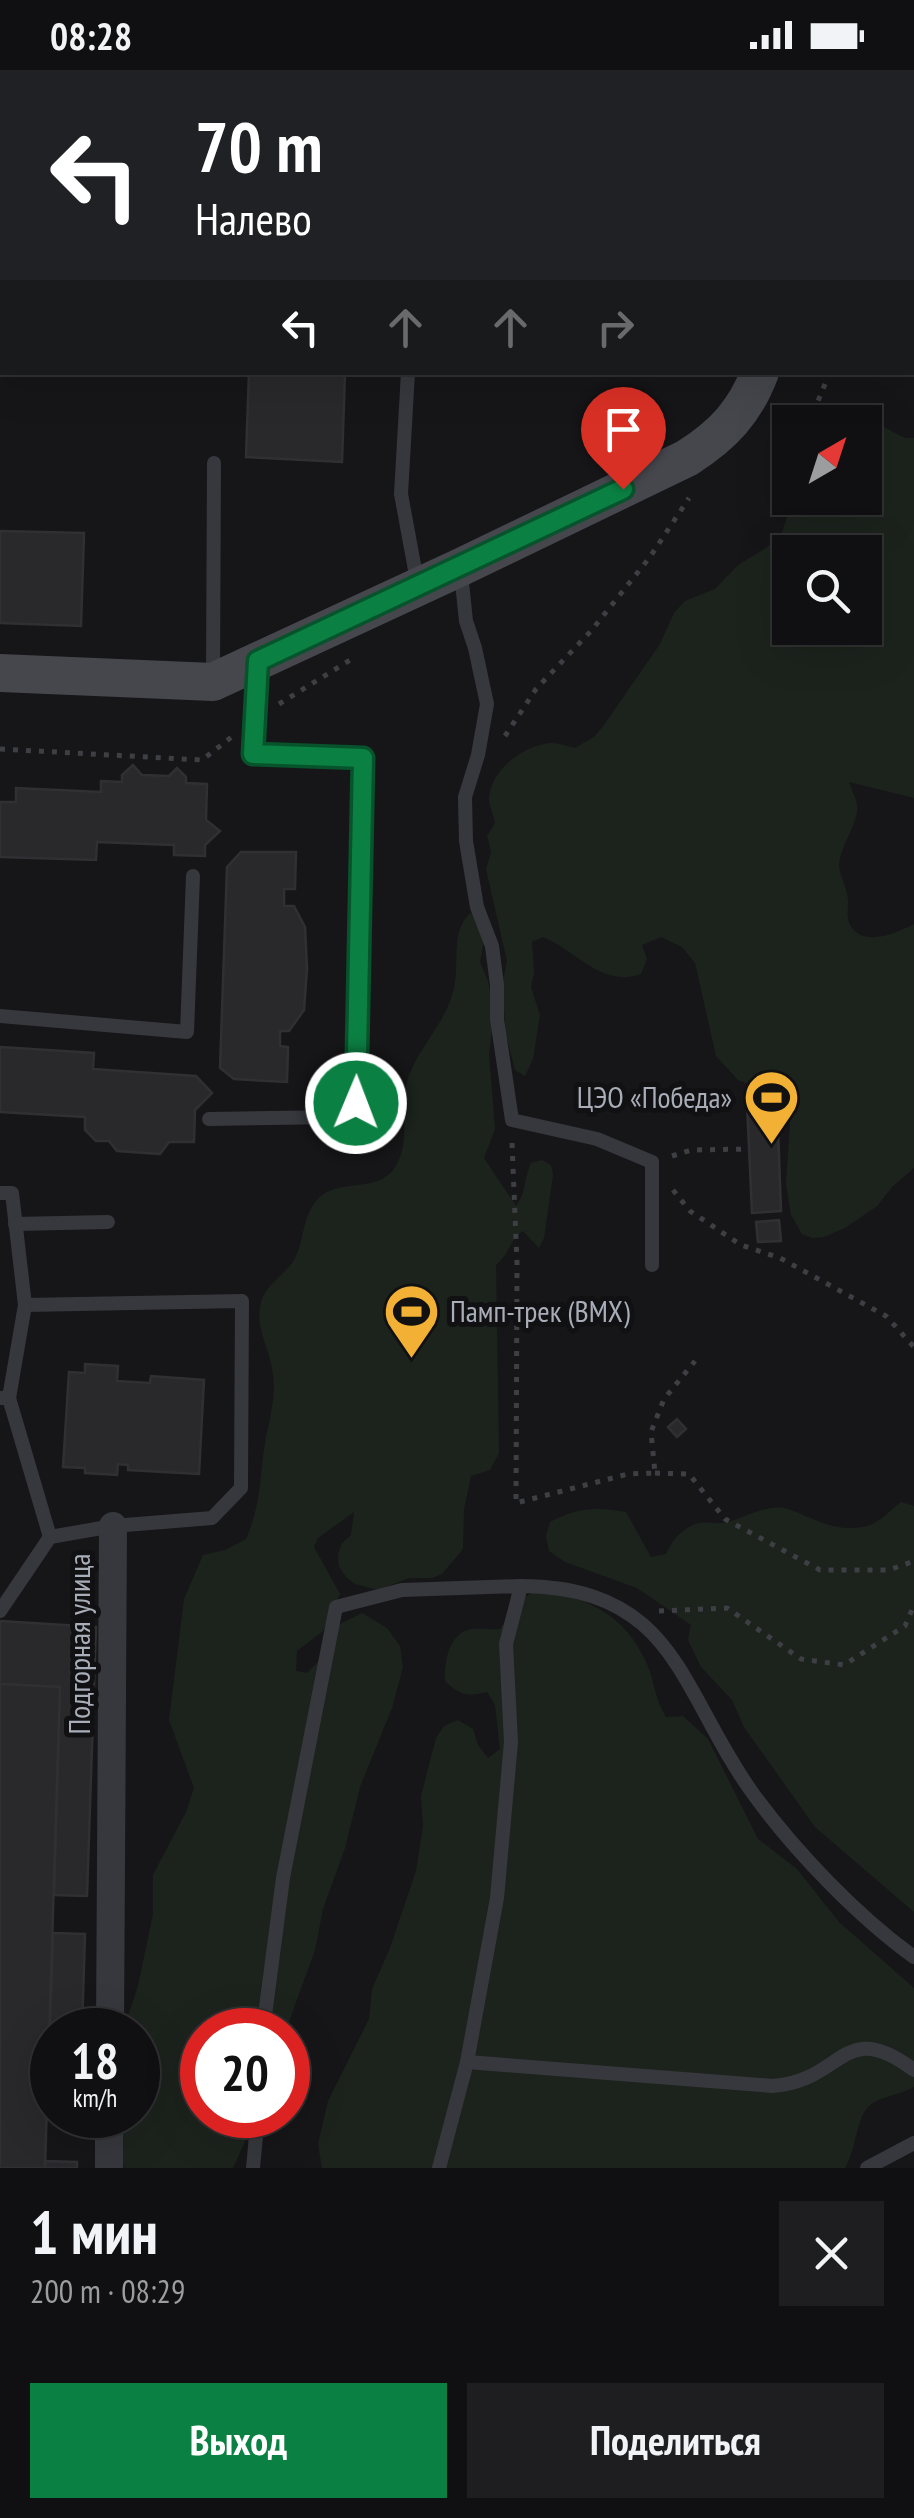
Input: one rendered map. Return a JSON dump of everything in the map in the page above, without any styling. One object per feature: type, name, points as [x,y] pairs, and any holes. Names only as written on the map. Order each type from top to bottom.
[{"type":"street","points":[[0,673],[213,682],[687,458],[710,444],[742,413],[759,375]]},
{"type":"street","name":"Подгорная улица","points":[[110,2008],[113,1526]]},
{"type":"street","points":[[109,2138],[109,2168]]},
{"type":"lane","points":[[0,136],[0,171]]},
{"type":"lane","points":[[408,375],[401,494],[418,587]]},
{"type":"lane","points":[[213,682],[214,464]]},
{"type":"lane","points":[[461,568],[466,621],[476,648],[487,704],[465,797],[466,841],[477,907],[492,946],[498,985],[497,1018],[512,1120],[597,1139],[652,1162],[652,1265]]},
{"type":"lane","points":[[209,1119],[337,1117],[356,1103],[363,758],[253,754],[258,661]]},
{"type":"lane","points":[[0,1016],[187,1032],[192,876]]},
{"type":"lane","points":[[0,1193],[12,1194],[24,1305],[5,1398],[50,1538]]},
{"type":"lane","points":[[15,1224],[108,1222]]},
{"type":"lane","name":"Подгорная улица","points":[[24,1305],[242,1301],[241,1488],[212,1518],[113,1526]]},
{"type":"lane","points":[[0,1610],[50,1538],[113,1526]]},
{"type":"lane","points":[[439,2168],[468,2062],[497,1898],[511,1742],[506,1644],[522,1586]]},
{"type":"lane","points":[[266,2008],[283,1878],[336,1607],[402,1590],[555,1586],[634,1614],[672,1654],[754,1795],[852,1906],[914,1957]]},
{"type":"lane","points":[[468,2062],[773,2086],[804,2081],[856,2048],[867,2046],[914,2070]]},
{"type":"lane","points":[[254,2168],[256,2138]]},
{"type":"lane","points":[[867,2168],[914,2144]]},
{"type":"path","points":[[816,405],[829,375]]},
{"type":"path","points":[[495,750],[536,689],[591,631],[650,558],[689,498]]},
{"type":"path","points":[[0,749],[202,760],[255,719],[354,657]]},
{"type":"path","points":[[512,1120],[517,1263],[516,1503],[628,1474],[689,1474],[725,1519],[820,1570],[889,1570],[914,1561]]},
{"type":"path","points":[[749,1150],[691,1150],[652,1162],[690,1211],[741,1245],[780,1258],[886,1316],[914,1347]]},
{"type":"path","points":[[655,1472],[651,1432],[664,1400],[695,1360]]},
{"type":"path","points":[[634,1614],[727,1608],[801,1659],[844,1665],[906,1626],[914,1605]]},
{"type":"shaded area","points":[[882,426],[905,438],[914,438],[914,798],[849,782],[857,812],[839,868],[848,898],[850,925],[856,932],[880,936],[914,924],[914,1168],[877,1206],[845,1228],[812,1238],[802,1234],[791,1215],[786,1184],[790,1124],[785,1104],[777,1096],[738,1080],[716,1056],[695,963],[682,947],[661,937],[642,945],[647,959],[641,974],[627,977],[602,972],[543,937],[532,942],[531,987],[540,1015],[533,1059],[525,1076],[515,1070],[506,1035],[502,985],[507,961],[486,869],[491,852],[487,836],[495,823],[489,799],[502,769],[520,754],[541,745],[575,748],[594,737],[660,644],[674,613],[685,601],[715,589],[738,565],[772,542],[772,645],[882,645],[882,535],[782,533],[788,515],[882,515]]},
{"type":"shaded area","points":[[470,913],[476,915],[484,941],[480,962],[494,1012],[489,1054],[495,1129],[484,1158],[516,1206],[531,1163],[542,1160],[551,1165],[553,1175],[544,1238],[539,1248],[523,1231],[496,1265],[499,1453],[490,1470],[471,1476],[464,1509],[463,1549],[442,1574],[409,1578],[378,1590],[355,1584],[339,1567],[338,1555],[342,1543],[351,1535],[354,1512],[318,1538],[314,1547],[340,1594],[323,1631],[297,1651],[296,1671],[307,1673],[323,1657],[338,1625],[362,1613],[387,1628],[400,1646],[403,1667],[392,1708],[360,1787],[345,1848],[323,1909],[315,1950],[294,2008],[180,2008],[180,2138],[247,2138],[233,2168],[124,2168],[119,2138],[160,2138],[160,2008],[130,2008],[153,1914],[153,1875],[194,1788],[169,1720],[184,1599],[203,1555],[246,1539],[255,1514],[274,1393],[272,1366],[261,1331],[261,1302],[294,1260],[313,1204],[339,1188],[382,1179],[398,1162],[403,1144],[406,1086],[415,1061],[449,1005],[464,921]]},
{"type":"shaded area","points":[[901,1502],[914,1506],[914,1912],[815,1827],[744,1727],[732,1700],[701,1667],[688,1640],[691,1625],[637,1588],[565,1562],[549,1551],[546,1536],[550,1522],[569,1513],[596,1509],[626,1512],[651,1557],[666,1554],[679,1535],[699,1523],[728,1522],[780,1508],[833,1526],[863,1527]]},
{"type":"shaded area","points":[[541,1585],[590,1604],[628,1632],[647,1664],[666,1717],[683,1716],[708,1739],[758,1839],[797,1869],[839,1922],[914,1988],[914,2087],[868,2107],[845,2168],[322,2168],[318,2144],[328,2101],[369,2019],[372,1989],[416,1871],[423,1826],[421,1796],[436,1738],[444,1726],[458,1720],[473,1729],[488,1758],[500,1749],[495,1705],[487,1692],[464,1694],[445,1681],[448,1652],[455,1639],[467,1630],[500,1629],[517,1604]]},
{"type":"building","points":[[249,375],[345,375],[342,462],[246,457]]},
{"type":"building","points":[[0,531],[84,533],[81,626],[0,623]]},
{"type":"building","points":[[133,765],[142,775],[169,776],[177,768],[186,777],[186,783],[207,784],[206,820],[220,831],[205,845],[205,856],[174,855],[174,845],[97,842],[96,860],[0,857],[0,802],[16,802],[16,788],[101,792],[101,781],[122,782],[122,775]]},
{"type":"building","points":[[241,852],[296,852],[295,889],[284,889],[284,906],[294,906],[305,927],[307,969],[304,1010],[289,1031],[280,1031],[280,1046],[288,1047],[287,1082],[234,1079],[220,1068],[227,867]]},
{"type":"building","points":[[0,1047],[94,1053],[93,1069],[196,1076],[212,1093],[195,1110],[194,1142],[169,1142],[160,1154],[117,1151],[109,1141],[96,1141],[85,1130],[85,1117],[0,1112]]},
{"type":"building","name":"ЦЭО «Победа»","points":[[777,1101],[781,1211],[752,1213],[747,1103]]},
{"type":"building","points":[[779,1220],[781,1241],[758,1242],[756,1222]]},
{"type":"building","points":[[85,1364],[118,1366],[117,1381],[150,1383],[151,1376],[204,1380],[199,1474],[128,1470],[128,1465],[118,1464],[117,1475],[63,1467],[69,1372],[85,1373]]},
{"type":"building","points":[[677,1419],[686,1429],[677,1437],[668,1427]]},
{"type":"building","points":[[0,1621],[96,1627],[87,1896],[54,1895],[60,1687],[0,1684]]},
{"type":"building","points":[[0,1684],[60,1687],[50,2008],[30,2008],[30,2138],[46,2138],[45,2168],[0,2168]]},
{"type":"building","points":[[53,1933],[85,1934],[83,2008],[51,2008]]},
{"type":"building","points":[[45,2161],[77,2162],[77,2168],[45,2168]]},
{"type":"place","name":"ЦЭО «Победа»","points":[[771,1147]]},
{"type":"place","name":"Памп-трек (BMX)","points":[[411,1361]]},
{"type":"route","points":[[356,1103],[363,758],[253,754],[258,661],[623,489]]}]
